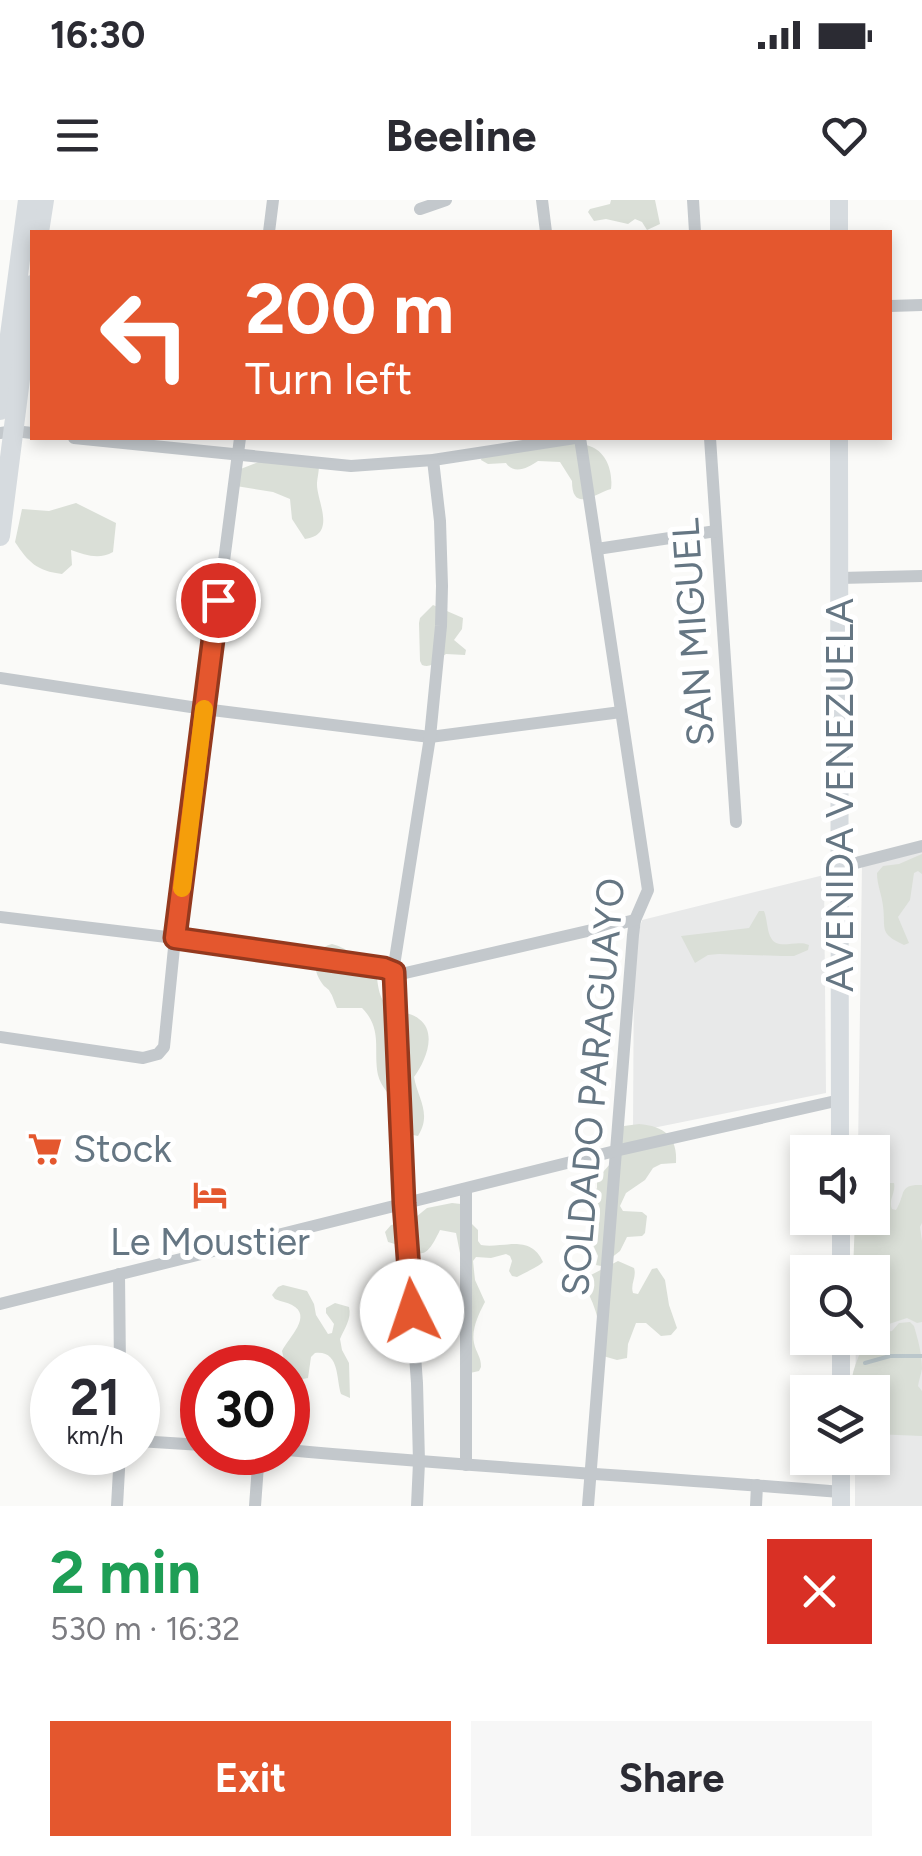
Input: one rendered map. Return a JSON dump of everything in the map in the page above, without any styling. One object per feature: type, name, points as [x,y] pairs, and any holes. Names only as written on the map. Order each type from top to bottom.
[{"type":"main road","points":[[0,410],[28,200]]},
{"type":"main road","points":[[39,230],[44,200]]},
{"type":"main road","points":[[839,200],[839,230]]},
{"type":"main road","points":[[0,536],[30,302]]},
{"type":"main road","name":"AVENIDA VENEZUELA","points":[[840,440],[840,1135]]},
{"type":"street","points":[[269,230],[274,200]]},
{"type":"street","points":[[420,209],[446,200]]},
{"type":"street","points":[[542,200],[546,230]]},
{"type":"street","points":[[693,200],[695,230]]},
{"type":"street","points":[[892,306],[922,305]]},
{"type":"street","points":[[94,440],[338,466],[433,460],[564,440]]},
{"type":"street","points":[[0,1037],[143,1058],[161,1052],[164,1047],[240,440]]},
{"type":"street","name":"SOLDADO PARAGUAYO","points":[[577,440],[648,890],[635,920],[588,1506]]},
{"type":"street","name":"SAN MIGUEL","points":[[710,440],[736,822]]},
{"type":"street","points":[[417,1506],[420,1462],[394,972],[430,737],[442,606],[440,521],[433,460]]},
{"type":"street","points":[[597,549],[716,531]]},
{"type":"street","points":[[840,578],[922,576]]},
{"type":"street","points":[[0,678],[430,737],[621,712]]},
{"type":"street","points":[[840,867],[922,846]]},
{"type":"street","points":[[0,917],[175,938],[404,974],[635,920]]},
{"type":"street","points":[[0,1304],[840,1100]]},
{"type":"street","points":[[466,1189],[466,1465]]},
{"type":"street","points":[[119,1274],[120,1345]]},
{"type":"street","points":[[310,1452],[757,1485],[841,1499]]},
{"type":"street","points":[[118,1506],[119,1475]]},
{"type":"street","points":[[255,1506],[257,1475]]},
{"type":"street","points":[[756,1506],[757,1485]]},
{"type":"shaded area","points":[[611,200],[655,200],[660,224],[647,230],[635,219],[628,224],[606,219],[594,221],[590,209],[610,204]]},
{"type":"shaded area","points":[[560,442],[585,445],[602,454],[608,465],[611,489],[580,499],[560,462],[538,461],[517,469],[506,463],[488,464],[481,460],[482,455]]},
{"type":"shaded area","points":[[271,457],[318,459],[323,524],[315,536],[305,539],[292,519],[290,499],[236,486],[238,470]]},
{"type":"shaded area","points":[[76,503],[116,523],[113,552],[97,556],[71,550],[72,565],[62,574],[46,571],[24,555],[15,542],[22,509],[49,511]]},
{"type":"shaded area","points":[[433,605],[463,618],[462,629],[454,640],[466,650],[465,655],[446,654],[426,666],[420,661],[419,623]]},
{"type":"shaded area","points":[[922,851],[922,1506],[855,1506],[855,1475],[890,1475],[890,1375],[855,1375],[856,1355],[890,1355],[890,1255],[872,1255],[872,1235],[890,1235],[890,1135],[858,1135],[862,865]]},
{"type":"shaded area","points":[[922,854],[922,874],[914,873],[910,900],[898,917],[909,943],[904,945],[885,930],[877,873],[883,866]]},
{"type":"shaded area","points":[[824,875],[826,1093],[633,1132],[634,950],[642,920]]},
{"type":"shaded area","points":[[759,911],[764,911],[773,941],[809,945],[808,950],[794,956],[708,955],[695,963],[681,936],[749,928]]},
{"type":"shaded area","points":[[332,944],[376,971],[385,1004],[425,1025],[428,1048],[414,1077],[424,1113],[418,1136],[403,1133],[396,1106],[379,1079],[375,1032],[369,1016],[362,1008],[337,1008],[317,973],[317,955]]},
{"type":"shaded area","points":[[639,1124],[668,1134],[675,1146],[676,1163],[653,1168],[645,1180],[626,1193],[620,1206],[623,1211],[647,1216],[645,1233],[627,1237],[620,1251],[601,1266],[596,1265],[598,1256],[590,1238],[587,1205],[597,1188],[597,1179],[610,1164],[624,1126]]},
{"type":"shaded area","points":[[890,1183],[894,1183],[891,1206],[896,1210],[906,1188],[922,1185],[922,1322],[907,1318],[890,1324],[890,1255],[854,1255],[854,1235],[890,1235]]},
{"type":"shaded area","points":[[452,1203],[470,1205],[471,1223],[478,1230],[481,1245],[523,1245],[538,1253],[543,1262],[517,1277],[509,1271],[512,1261],[506,1254],[476,1257],[473,1261],[475,1280],[485,1302],[474,1333],[481,1367],[470,1373],[464,1273],[456,1233],[440,1230],[429,1249],[419,1253],[388,1242],[385,1232],[391,1225],[411,1221],[427,1208]]},
{"type":"shaded area","points":[[618,1261],[634,1268],[632,1290],[638,1294],[652,1269],[657,1268],[665,1280],[677,1328],[671,1335],[661,1336],[646,1323],[636,1323],[627,1358],[617,1360],[603,1356],[598,1320],[584,1286],[587,1277]]},
{"type":"shaded area","points":[[278,1287],[307,1291],[328,1334],[334,1324],[326,1308],[335,1303],[349,1307],[349,1320],[340,1339],[349,1363],[350,1398],[341,1394],[336,1367],[329,1356],[315,1353],[310,1364],[310,1345],[286,1345],[298,1327],[300,1315],[292,1305],[275,1299],[272,1295]]},
{"type":"shaded area","points":[[910,1322],[914,1326],[921,1358],[918,1386],[922,1391],[922,1436],[890,1435],[890,1375],[853,1375],[860,1355],[890,1355],[890,1331],[899,1323]]},
{"type":"waterway","points":[[865,1363],[890,1356],[922,1356]]},
{"type":"slow traffic","points":[[182,888],[204,709]]},
{"type":"place","name":"Stock","points":[[45,1149]]},
{"type":"place","name":"Le Moustier","points":[[210,1195]]},
{"type":"route","points":[[218,600],[175,938],[394,972],[412,1311]]}]
